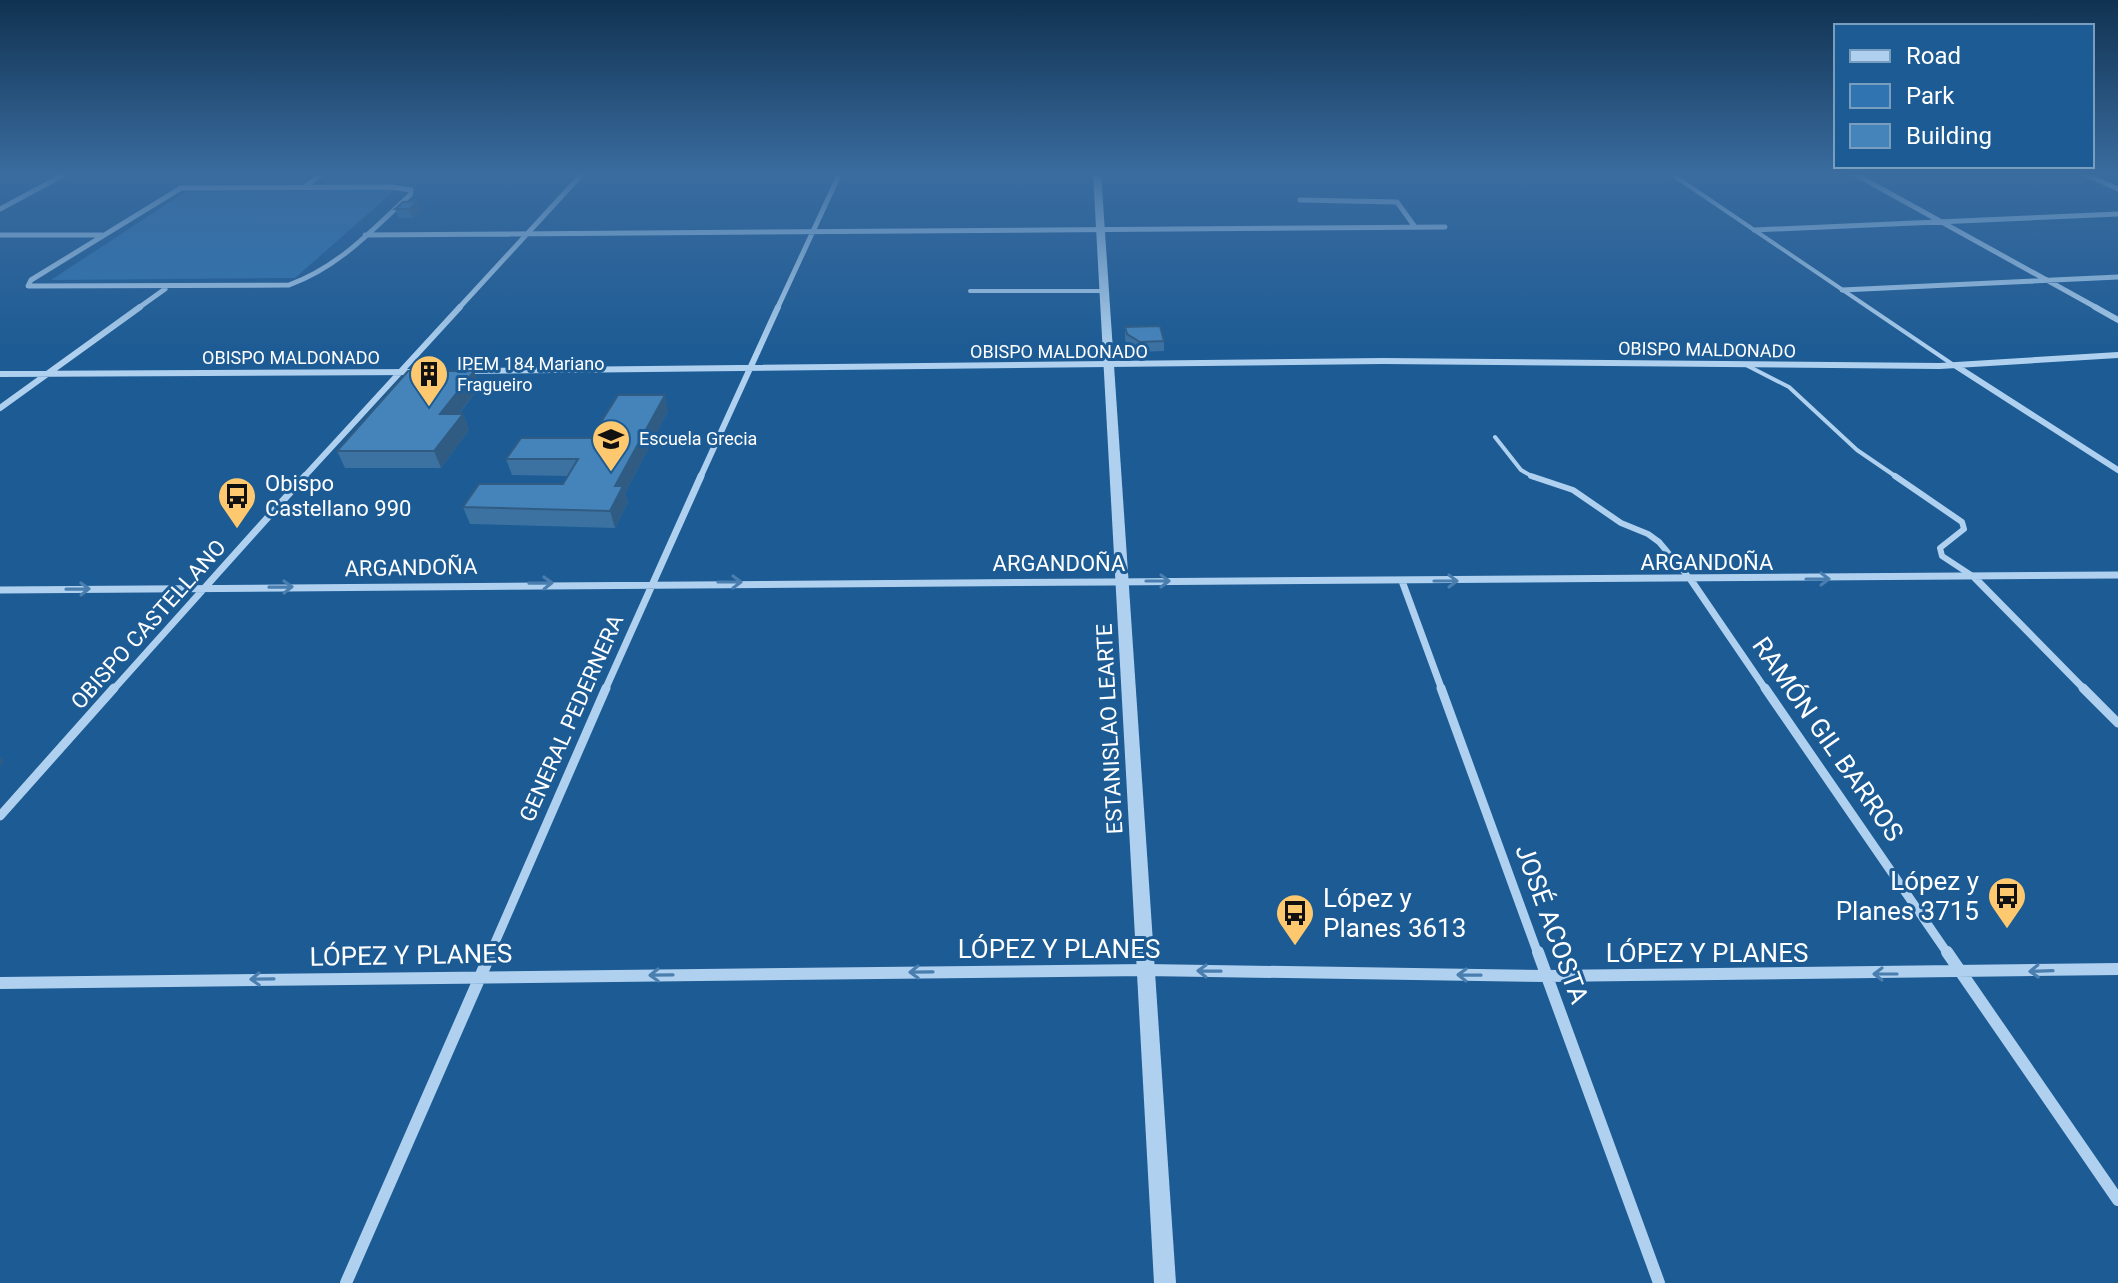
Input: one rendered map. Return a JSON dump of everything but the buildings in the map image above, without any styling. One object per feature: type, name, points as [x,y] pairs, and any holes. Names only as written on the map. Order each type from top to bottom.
[{"type":"street","points":[[107,233],[31,280],[28,286],[279,287],[296,284],[323,271],[367,233]]},
{"type":"street","points":[[365,235],[482,233]]},
{"type":"street","name":"OBISPO CASTELLANO","points":[[0,816],[203,588],[529,233]]},
{"type":"street","name":"GENERAL PEDERNERA","points":[[346,1283],[652,582],[815,233]]},
{"type":"street","name":"ESTANISLAO LEARTE","points":[[1103,233],[1104,291],[1165,1283]]},
{"type":"street","points":[[1962,233],[2118,320]]},
{"type":"street","points":[[0,235],[103,235]]},
{"type":"street","points":[[1842,290],[2118,277]]},
{"type":"street","points":[[0,408],[166,287]]},
{"type":"street","name":"OBISPO MALDONADO","points":[[451,371],[1370,361],[1955,366],[2118,355]]},
{"type":"street","points":[[1955,366],[2118,470]]},
{"type":"street","name":"OBISPO MALDONADO","points":[[0,374],[435,371]]},
{"type":"street","name":"ARGANDOÑA","points":[[0,590],[652,582],[1691,580],[2118,575]]},
{"type":"street","points":[[1974,577],[2118,723]]},
{"type":"street","name":"RAMÓN GIL BARROS","points":[[1691,580],[2118,1200]]},
{"type":"street","name":"JOSÉ ACOSTA","points":[[1402,581],[1659,1283]]},
{"type":"street","name":"LÓPEZ Y PLANES","points":[[0,983],[1145,970],[1547,976],[2118,969]]},
{"type":"lane","points":[[1758,233],[1955,366]]},
{"type":"lane","points":[[970,291],[1104,291]]},
{"type":"lane","points":[[1743,364],[1789,387],[1857,450],[1962,522],[1964,529],[1940,548],[1942,556],[1974,577]]},
{"type":"lane","points":[[1495,437],[1521,470],[1534,478],[1573,490],[1621,523],[1659,542],[1691,580]]},
{"type":"green space","points":[[123,233],[346,233],[295,278],[51,280]]},
{"type":"place","name":"IPEM 184 Mariano Fragueiro","points":[[429,408]]},
{"type":"place","name":"Escuela Grecia","points":[[611,473]]},
{"type":"place","name":"Obispo Castellano 990","points":[[237,530]]},
{"type":"place","name":"López y Planes 3715","points":[[2007,930]]},
{"type":"place","name":"López y Planes 3613","points":[[1295,947]]}]
